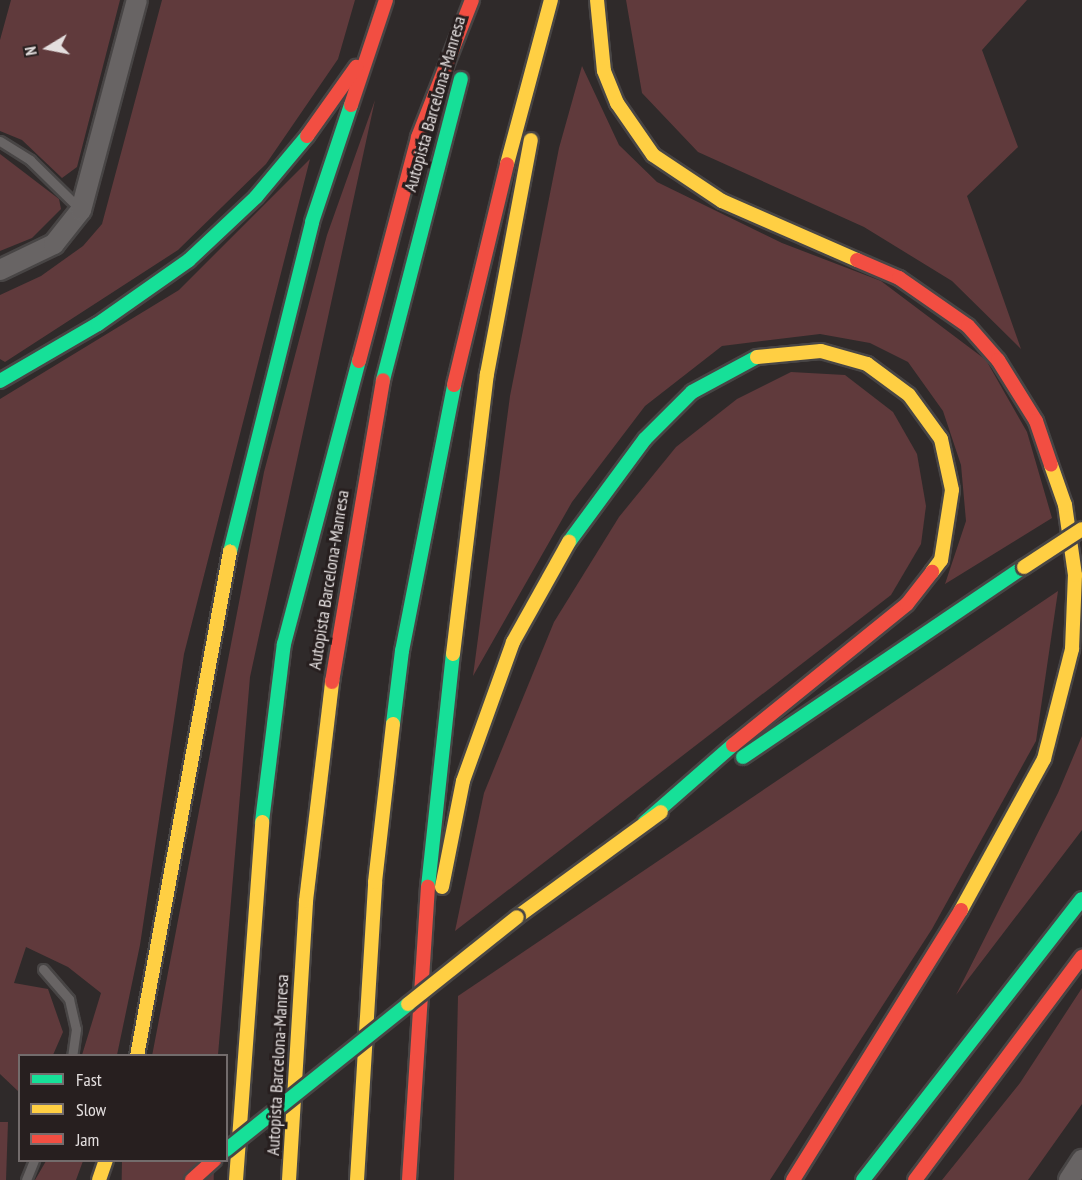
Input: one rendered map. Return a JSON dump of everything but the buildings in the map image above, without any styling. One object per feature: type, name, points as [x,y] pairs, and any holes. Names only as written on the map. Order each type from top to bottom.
[{"type":"main road","points":[[0,381],[24,369],[164,278],[249,204],[347,84],[386,0]]},
{"type":"main road","points":[[137,1054],[243,484],[312,222],[386,0]]},
{"type":"main road","points":[[236,1180],[253,897],[284,644],[418,137],[472,0]]},
{"type":"main road","name":"Autopista Barcelona-Manresa","points":[[289,1180],[306,901],[337,635],[389,349],[484,0]]},
{"type":"main road","points":[[357,1180],[374,905],[402,651],[469,305],[551,0]]},
{"type":"main road","points":[[409,1180],[431,838],[486,386],[558,0]]},
{"type":"main road","points":[[597,0],[604,71],[616,103],[653,155],[722,201],[899,278],[968,326],[998,360],[1036,421],[1065,505],[1075,575],[1072,649],[1044,759],[933,962],[793,1180]]},
{"type":"main road","points":[[418,1180],[437,929],[452,827],[492,691],[539,593],[586,516],[645,439],[716,374],[741,362],[796,351],[833,353],[867,364],[909,395],[941,440],[952,490],[941,560],[926,584],[884,624],[774,709],[645,822]]},
{"type":"main road","points":[[228,1148],[516,916],[645,822],[1082,529]]},
{"type":"main road","points":[[863,1180],[928,1103],[1082,899]]},
{"type":"main road","points":[[915,1180],[1082,957]]},
{"type":"main road","points":[[99,1180],[106,1162]]},
{"type":"main road","points":[[192,1180],[213,1162]]},
{"type":"street","points":[[0,270],[54,244],[81,210],[136,0]]},
{"type":"street","points":[[0,372],[24,369]]},
{"type":"street","points":[[1069,1180],[1082,1160]]},
{"type":"lane","points":[[0,141],[30,160],[81,210]]},
{"type":"lane","points":[[43,969],[69,999],[76,1029],[72,1054]]},
{"type":"lane","points":[[26,1180],[34,1162]]},
{"type":"shaded area","points":[[11,0],[120,0],[77,167],[62,178],[22,140],[0,131],[0,40]]},
{"type":"shaded area","points":[[162,0],[355,0],[338,59],[266,164],[178,250],[5,362],[0,359],[0,295],[41,276],[83,246],[102,224]]},
{"type":"shaded area","points":[[626,0],[1027,0],[982,50],[1018,147],[967,196],[1021,349],[952,281],[864,227],[698,152],[642,93]]},
{"type":"shaded area","points":[[582,66],[619,145],[657,182],[782,243],[881,281],[986,360],[1027,432],[1052,518],[945,584],[966,521],[961,465],[943,411],[908,362],[870,343],[820,334],[722,346],[645,406],[572,502],[473,676],[510,396],[559,148]]},
{"type":"shaded area","points":[[375,100],[250,677],[218,1054],[152,1054],[264,472],[327,235]]},
{"type":"shaded area","points":[[0,154],[59,199],[61,209],[32,238],[0,251]]},
{"type":"shaded area","points":[[310,159],[184,654],[140,945],[117,1054],[82,1054],[101,993],[68,967],[26,947],[14,983],[48,989],[63,1032],[53,1054],[18,1054],[18,1091],[0,1074],[0,399],[179,290]]},
{"type":"shaded area","points":[[791,372],[845,375],[893,412],[917,454],[926,506],[921,544],[891,595],[455,931],[484,793],[554,622],[619,517],[676,447],[737,399]]},
{"type":"shaded area","points":[[1058,591],[1036,741],[932,929],[770,1180],[454,1180],[458,996]]},
{"type":"shaded area","points":[[1082,736],[1082,830],[956,995],[1058,793]]},
{"type":"shaded area","points":[[1082,988],[1082,1104],[1028,1180],[942,1180],[1020,1083]]},
{"type":"shaded area","points":[[0,1122],[8,1122],[6,1180],[0,1180]]},
{"type":"shaded area","points":[[45,1162],[83,1162],[76,1180],[35,1180]]},
{"type":"shaded area","points":[[122,1162],[214,1162],[214,1180],[122,1180]]},
{"type":"traffic: fast","points":[[383,380],[461,79]]},
{"type":"traffic: fast","points":[[230,552],[312,222],[351,105]]},
{"type":"traffic: fast","points":[[0,381],[98,324],[189,260],[256,197],[307,136]]},
{"type":"traffic: fast","points":[[569,542],[645,439],[692,392],[757,357]]},
{"type":"traffic: fast","points":[[262,822],[284,644],[359,361]]},
{"type":"traffic: fast","points":[[393,724],[402,651],[454,385]]},
{"type":"traffic: fast","points":[[743,757],[1024,567]]},
{"type":"traffic: fast","points":[[428,887],[453,654]]},
{"type":"traffic: fast","points":[[645,822],[733,745]]},
{"type":"traffic: fast","points":[[863,1180],[1082,899]]},
{"type":"traffic: fast","points":[[228,1148],[408,1004]]},
{"type":"traffic: slow","points":[[507,164],[551,0]]},
{"type":"traffic: slow","points":[[597,0],[604,71],[617,103],[653,155],[722,201],[857,260]]},
{"type":"traffic: slow","points":[[453,654],[487,374],[531,140]]},
{"type":"traffic: slow","points":[[757,357],[821,351],[867,364],[909,395],[941,439],[952,490],[941,560],[932,572]]},
{"type":"traffic: slow","points":[[961,910],[1044,759],[1072,649],[1075,575],[1065,505],[1051,465]]},
{"type":"traffic: slow","points":[[1024,567],[1082,529]]},
{"type":"traffic: slow","points":[[442,887],[463,781],[513,642],[569,542]]},
{"type":"traffic: slow","points":[[137,1054],[230,552]]},
{"type":"traffic: slow","points":[[289,1180],[306,901],[332,682]]},
{"type":"traffic: slow","points":[[357,1180],[375,882],[393,724]]},
{"type":"traffic: slow","points":[[517,917],[661,812]]},
{"type":"traffic: slow","points":[[236,1180],[262,822]]},
{"type":"traffic: slow","points":[[408,1004],[517,917]]},
{"type":"traffic: slow","points":[[99,1180],[105,1162]]},
{"type":"traffic: jam","points":[[351,105],[386,0]]},
{"type":"traffic: jam","points":[[359,361],[418,137],[472,0]]},
{"type":"traffic: jam","points":[[307,136],[356,67]]},
{"type":"traffic: jam","points":[[454,385],[507,164]]},
{"type":"traffic: jam","points":[[857,260],[899,278],[968,326],[998,360],[1036,421],[1051,465]]},
{"type":"traffic: jam","points":[[332,682],[383,380]]},
{"type":"traffic: jam","points":[[733,745],[907,604],[932,572]]},
{"type":"traffic: jam","points":[[409,1180],[428,887]]},
{"type":"traffic: jam","points":[[793,1180],[961,910]]},
{"type":"traffic: jam","points":[[915,1180],[1082,957]]},
{"type":"traffic: jam","points":[[192,1180],[212,1162]]}]
